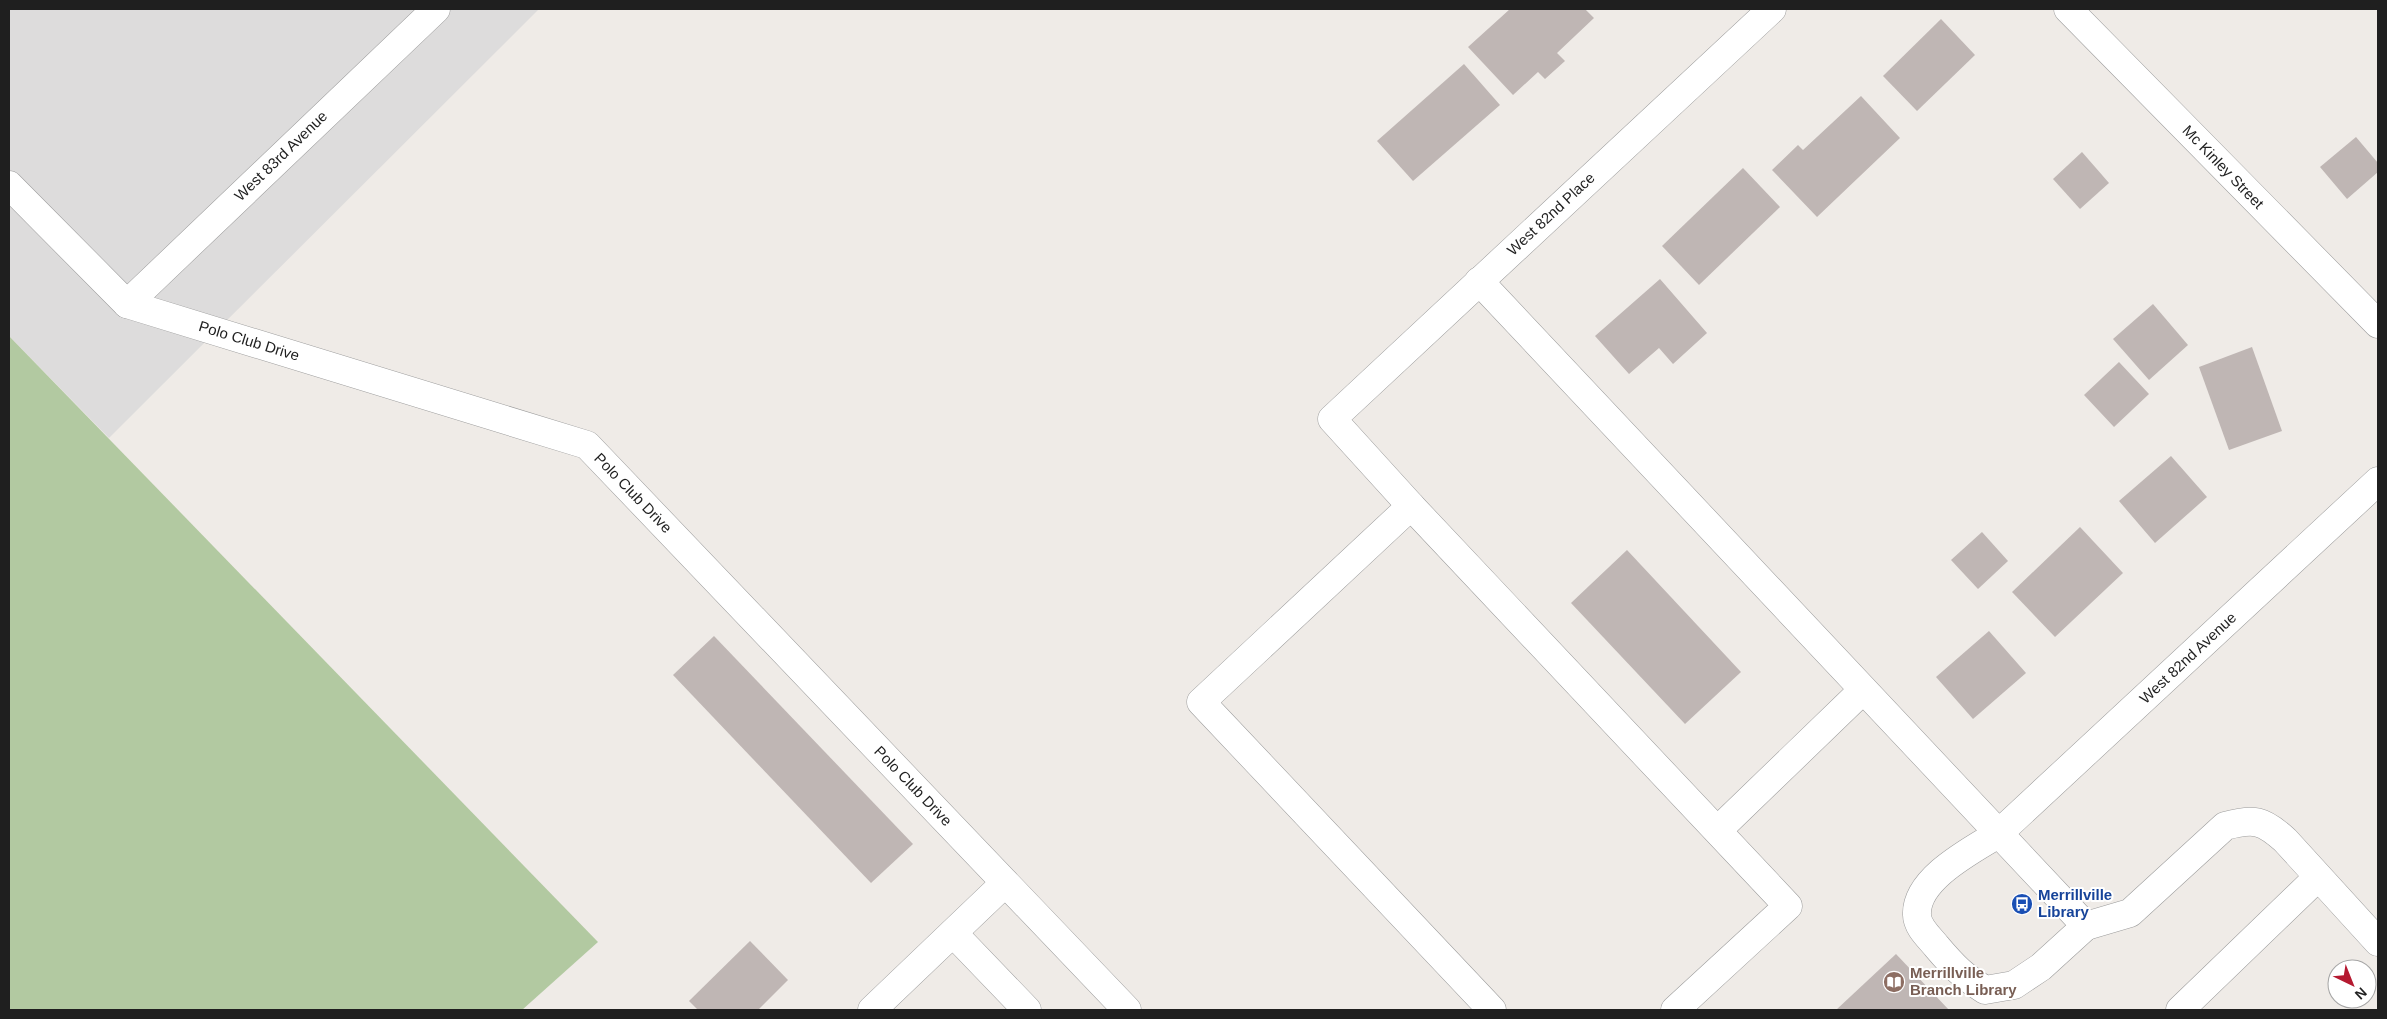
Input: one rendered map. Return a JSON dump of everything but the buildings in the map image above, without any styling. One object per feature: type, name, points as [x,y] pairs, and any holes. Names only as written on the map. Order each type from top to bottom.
[{"type":"street","name":"West 83rd Avenue","points":[[127,304],[436,9]]},
{"type":"street","name":"West 82nd Place","points":[[1411,506],[1332,419],[1772,9]]},
{"type":"street","name":"Mc Kinley Street","points":[[2068,9],[2378,324]]},
{"type":"street","name":"Polo Club Drive","points":[[9,185],[127,304],[587,445],[1127,1010]]},
{"type":"street","points":[[1479,281],[2086,926]]},
{"type":"street","name":"West 82nd Avenue","points":[[1998,834],[2378,481]]},
{"type":"street","points":[[1492,1010],[1201,702],[1411,506],[1788,906],[1675,1010]]},
{"type":"street","points":[[1718,830],[1863,690]]},
{"type":"street","points":[[1998,834],[1945,868],[1921,896],[1917,915],[1923,930],[1960,974],[1985,990],[2014,986],[2041,967],[2086,926],[2130,913],[2225,826],[2241,822],[2269,825],[2378,942]]},
{"type":"street","points":[[2180,1010],[2318,877]]},
{"type":"street","points":[[872,1010],[1005,883]]},
{"type":"street","points":[[954,933],[1027,1010]]},
{"type":"shaded area","points":[[9,9],[539,9],[109,438],[9,336]]},
{"type":"green space","points":[[9,336],[598,942],[522,1010],[9,1010]]},
{"type":"place","name":"Merrillville Library","points":[[2022,904]]},
{"type":"place","name":"Merrillville Branch Library","points":[[1894,982]]}]
